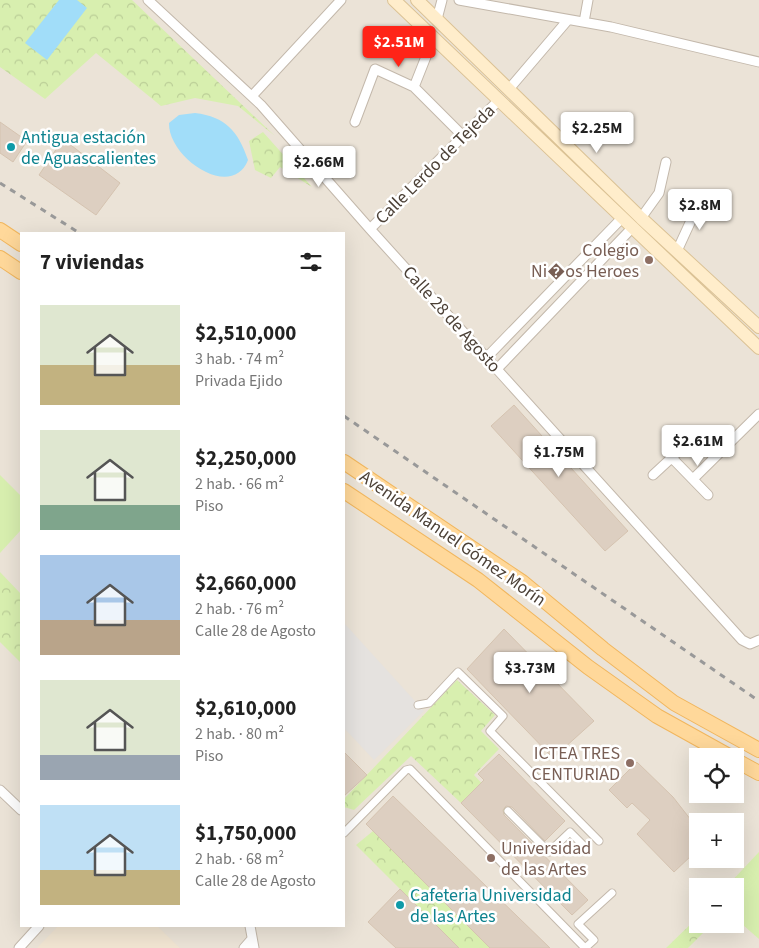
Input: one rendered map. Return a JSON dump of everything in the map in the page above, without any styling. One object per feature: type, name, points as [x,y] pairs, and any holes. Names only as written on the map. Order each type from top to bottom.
[{"type":"main road","points":[[394,0],[759,348]]},
{"type":"main road","points":[[417,0],[642,218],[759,327]]},
{"type":"main road","points":[[0,230],[20,243]]},
{"type":"main road","points":[[0,258],[20,271]]},
{"type":"main road","name":"Avenida Manuel Gómez Morín","points":[[345,463],[522,582],[603,649],[674,703],[759,750]]},
{"type":"main road","name":"Avenida Manuel Gómez Morín","points":[[345,492],[478,580],[588,667],[656,716],[714,748]]},
{"type":"main road","points":[[744,765],[759,773]]},
{"type":"street","name":"Calle 28 de Agosto","points":[[148,0],[252,96],[742,640],[755,642]]},
{"type":"street","points":[[252,96],[341,0]]},
{"type":"street","points":[[437,19],[442,0]]},
{"type":"street","points":[[459,0],[584,22],[759,62]]},
{"type":"street","points":[[584,22],[588,0]]},
{"type":"street","name":"Calle Lerdo de Tejeda","points":[[509,89],[567,20]]},
{"type":"street","points":[[414,87],[433,39]]},
{"type":"street","points":[[355,122],[375,69],[414,87],[463,136]]},
{"type":"street","name":"Calle Lerdo de Tejeda","points":[[370,229],[499,100]]},
{"type":"street","points":[[642,218],[659,193],[666,162]]},
{"type":"street","points":[[677,251],[694,214]]},
{"type":"street","points":[[487,357],[622,218]]},
{"type":"street","points":[[498,369],[632,228]]},
{"type":"street","points":[[693,479],[759,414]]},
{"type":"street","points":[[653,475],[693,438],[715,457]]},
{"type":"street","points":[[671,458],[708,494]]},
{"type":"street","points":[[418,705],[429,703],[458,672],[503,716],[490,732],[598,841]]},
{"type":"street","points":[[345,832],[406,770],[410,769],[585,948],[594,940],[578,924],[612,894]]},
{"type":"street","points":[[0,790],[20,809]]},
{"type":"street","points":[[508,811],[548,852],[570,832],[583,844]]},
{"type":"street","points":[[19,948],[38,927]]},
{"type":"street","points":[[244,948],[252,944],[250,927]]},
{"type":"shaded area","points":[[0,0],[759,0],[759,948],[0,948]]},
{"type":"shaded area","points":[[345,624],[424,711],[374,760],[345,729]]},
{"type":"shaded area","points":[[57,927],[158,927],[180,948],[37,948]]},
{"type":"green space","points":[[0,0],[132,0],[275,136],[238,106],[195,98],[161,106],[96,53],[45,99],[0,67]]},
{"type":"green space","points":[[263,132],[312,187],[280,167],[271,178],[255,170],[249,141]]},
{"type":"green space","points":[[0,475],[20,495],[20,531],[0,553]]},
{"type":"green space","points":[[0,572],[20,593],[20,662],[0,642]]},
{"type":"green space","points":[[457,680],[495,715],[481,731],[499,749],[474,775],[508,811],[503,815],[476,788],[461,803],[411,756],[354,810],[345,807],[345,798]]},
{"type":"green space","points":[[373,831],[490,948],[459,948],[356,845]]},
{"type":"green space","points":[[759,852],[759,939],[744,926],[744,878],[735,878]]},
{"type":"green space","points":[[689,926],[689,933],[703,933],[688,948],[666,948]]},
{"type":"water","points":[[59,0],[77,0],[87,8],[47,60],[25,43]]},
{"type":"water","points":[[195,113],[223,122],[235,133],[248,160],[240,172],[229,176],[216,176],[202,170],[189,161],[179,149],[171,136],[169,123],[179,115]]},
{"type":"building","name":"Antigua estación de Aguascalientes","points":[[0,122],[27,141],[13,162],[0,153]]},
{"type":"building","points":[[63,139],[120,183],[96,215],[39,175]]},
{"type":"building","points":[[514,405],[628,531],[605,551],[491,426]]},
{"type":"building","points":[[504,629],[594,721],[553,758],[467,669]]},
{"type":"building","points":[[345,753],[367,775],[345,795]]},
{"type":"building","points":[[499,754],[565,821],[545,841],[512,807],[506,806],[503,810],[504,815],[588,900],[572,915],[461,803],[484,780],[478,774]]},
{"type":"building","points":[[637,762],[673,797],[689,817],[689,858],[674,872],[637,834],[650,820],[632,803],[627,808],[609,790]]},
{"type":"building","points":[[393,796],[550,948],[490,948],[366,824]]},
{"type":"building","name":"Cafeteria Universidad de las Artes","points":[[400,889],[459,948],[396,948],[368,922]]},
{"type":"railway","points":[[0,183],[78,232]]},
{"type":"railway","points":[[345,417],[759,701]]},
{"type":"place","name":"Antigua estación de Aguascalientes","points":[[11,147]]},
{"type":"place","name":"Colegio Ni�os Heroes","points":[[649,260]]},
{"type":"place","name":"ICTEA TRES CENTURIAD","points":[[630,763]]},
{"type":"place","name":"Universidad de las Artes","points":[[491,858]]},
{"type":"place","name":"Cafeteria Universidad de las Artes","points":[[400,905]]}]
